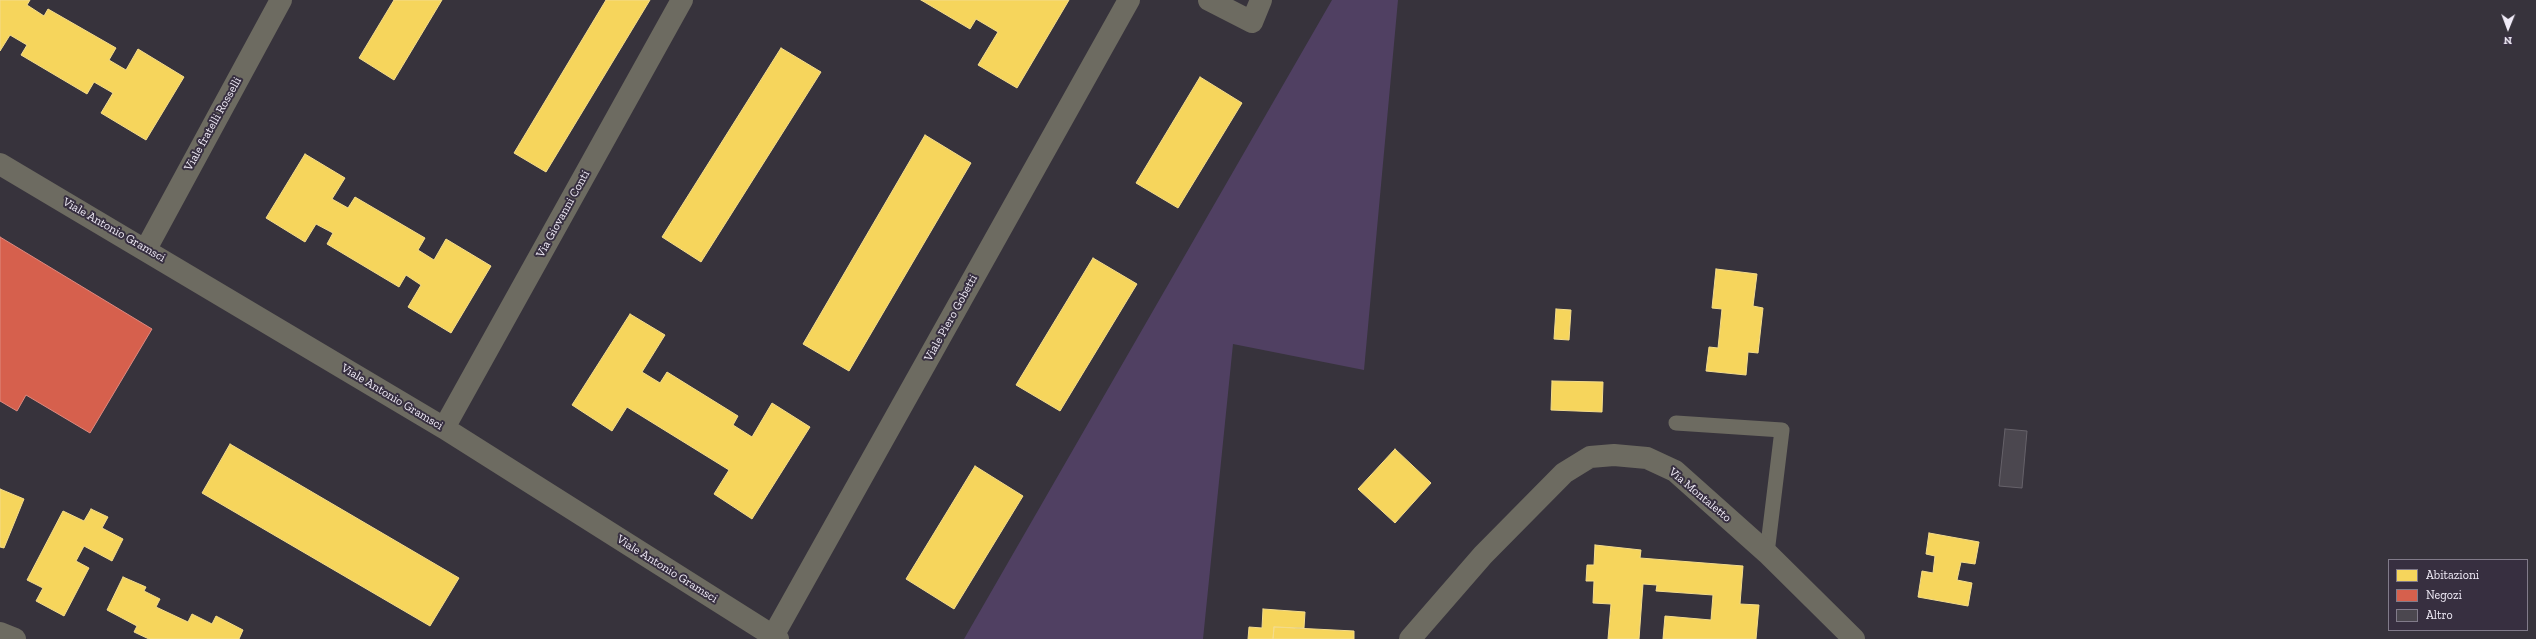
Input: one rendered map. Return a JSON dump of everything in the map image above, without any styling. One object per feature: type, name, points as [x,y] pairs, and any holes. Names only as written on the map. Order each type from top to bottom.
[{"type":"street","name":"Viale fratelli Rosselli","points":[[146,249],[281,0]]},
{"type":"street","name":"Via Giovanni Conti","points":[[444,428],[682,0]]},
{"type":"street","name":"Viale Piero Gobetti","points":[[776,637],[1129,0]]},
{"type":"street","points":[[1209,0],[1252,22],[1261,0]]},
{"type":"street","name":"Viale Antonio Gramsci","points":[[0,164],[146,249],[444,428],[776,637]]},
{"type":"street","name":"Via Montaletto","points":[[1410,639],[1484,555],[1564,473],[1590,457],[1614,455],[1647,458],[1675,471],[1767,553],[1854,639]]},
{"type":"street","points":[[0,633],[15,639]]},
{"type":"lane","points":[[1676,423],[1782,430],[1767,553]]},
{"type":"shaded area","points":[[1332,0],[1398,0],[1364,370],[1233,344],[1203,639],[964,639]]},
{"type":"building: Abitazioni","points":[[0,0],[30,0],[27,5],[44,16],[48,9],[116,48],[109,60],[126,70],[138,49],[184,77],[146,140],[101,113],[113,93],[94,82],[87,94],[21,55],[27,45],[10,35],[0,51]]},
{"type":"building: Abitazioni","points":[[394,0],[442,0],[394,80],[359,58]]},
{"type":"building: Abitazioni","points":[[606,0],[650,0],[546,172],[514,153]]},
{"type":"building: Abitazioni","points":[[921,0],[1069,0],[1017,88],[978,65],[998,32],[976,19],[970,29]]},
{"type":"building: Abitazioni","points":[[781,48],[821,72],[701,262],[662,237]]},
{"type":"building: Abitazioni","points":[[1200,77],[1242,103],[1178,208],[1136,183]]},
{"type":"building: Abitazioni","points":[[925,135],[971,163],[849,371],[803,344]]},
{"type":"building: Abitazioni","points":[[305,154],[345,178],[332,199],[348,208],[355,197],[425,238],[418,250],[434,260],[446,239],[491,266],[451,333],[408,307],[421,285],[406,275],[399,287],[327,244],[333,233],[316,224],[305,242],[266,218]]},
{"type":"building: Abitazioni","points":[[1093,258],[1137,284],[1060,411],[1016,385]]},
{"type":"building: Abitazioni","points":[[1716,269],[1757,274],[1753,306],[1763,308],[1758,353],[1748,352],[1746,375],[1706,371],[1709,347],[1718,348],[1722,309],[1712,308]]},
{"type":"building: Abitazioni","points":[[1556,309],[1571,310],[1569,340],[1554,339]]},
{"type":"building: Abitazioni","points":[[630,314],[665,335],[642,372],[660,383],[667,372],[738,416],[733,425],[752,437],[772,403],[810,427],[752,519],[714,494],[729,470],[627,407],[612,431],[572,405]]},
{"type":"building: Abitazioni","points":[[1552,381],[1603,382],[1602,412],[1551,410]]},
{"type":"building: Abitazioni","points":[[230,444],[459,578],[430,626],[202,493]]},
{"type":"building: Abitazioni","points":[[1395,449],[1431,483],[1395,523],[1358,489]]},
{"type":"building: Abitazioni","points":[[975,466],[1023,496],[954,609],[906,579]]},
{"type":"building: Abitazioni","points":[[0,489],[24,499],[4,548],[0,547]]},
{"type":"building: Abitazioni","points":[[91,509],[108,517],[102,528],[123,539],[112,561],[84,546],[76,561],[89,568],[64,616],[36,601],[43,588],[27,580],[63,511],[84,521]]},
{"type":"building: Abitazioni","points":[[1929,533],[1979,542],[1975,564],[1961,562],[1957,580],[1972,583],[1968,606],[1918,597],[1922,571],[1933,573],[1935,556],[1926,554]]},
{"type":"building: Abitazioni","points":[[1595,545],[1641,550],[1640,558],[1743,566],[1740,604],[1759,605],[1756,639],[1663,639],[1665,616],[1711,620],[1713,595],[1656,591],[1657,585],[1643,584],[1639,639],[1608,639],[1611,604],[1593,603],[1594,581],[1586,581],[1587,565],[1594,565]]},
{"type":"building: Abitazioni","points":[[123,577],[146,587],[144,591],[160,599],[156,607],[188,622],[192,614],[212,624],[216,616],[243,630],[239,639],[149,639],[134,632],[137,626],[107,610]]},
{"type":"building: Abitazioni","points":[[1263,609],[1305,612],[1304,628],[1274,627],[1273,639],[1248,639],[1249,627],[1262,628]]},
{"type":"building: Abitazioni","points":[[1274,627],[1354,631],[1354,639],[1273,639]]},
{"type":"building: Negozi","points":[[0,237],[152,329],[90,433],[26,395],[17,411],[0,401]]},
{"type":"building: Altro","points":[[2005,429],[2027,431],[2022,488],[1999,486]]}]
